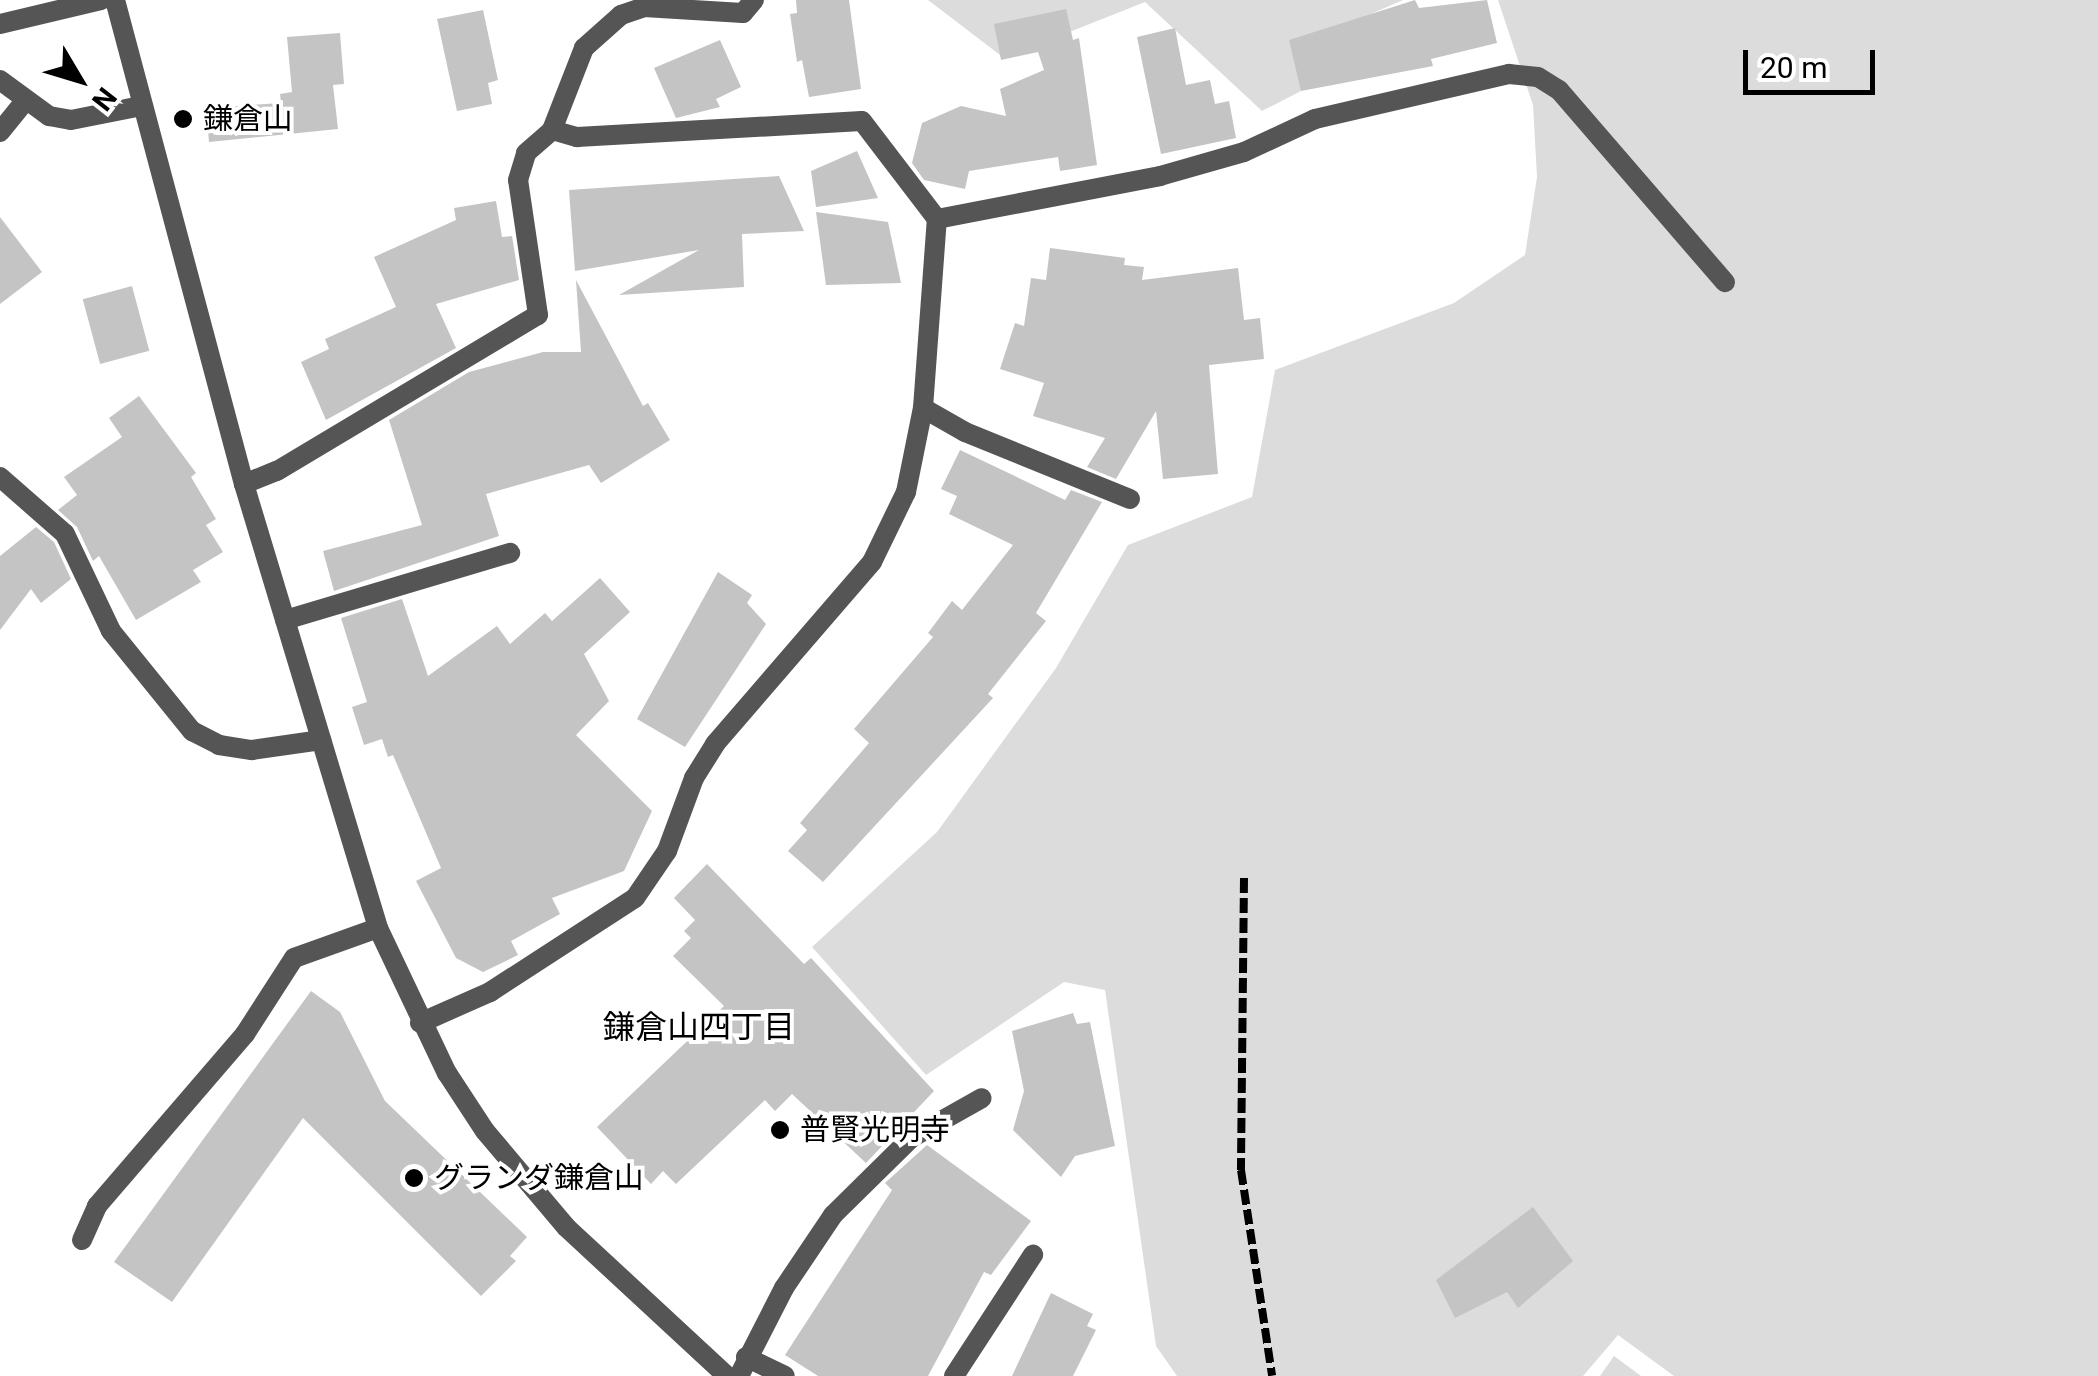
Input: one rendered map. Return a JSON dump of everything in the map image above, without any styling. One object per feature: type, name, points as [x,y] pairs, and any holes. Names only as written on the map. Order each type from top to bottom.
[{"type":"street","points":[[0,24],[101,0]]},
{"type":"street","points":[[115,0],[284,620],[378,928],[420,1023],[486,1131],[566,1227],[729,1371],[784,1376]]},
{"type":"street","points":[[244,484],[277,471],[538,314],[518,180],[526,153],[552,130],[584,48],[620,8],[743,13],[754,0]]},
{"type":"street","points":[[937,218],[1160,176],[1244,152],[1314,119],[1510,74],[1538,77],[1559,90],[1725,282]]},
{"type":"street","points":[[0,80],[25,101],[70,120],[141,106]]},
{"type":"street","points":[[0,132],[25,101]]},
{"type":"street","points":[[420,1023],[490,992],[635,898],[667,851],[694,778],[715,744],[872,562],[906,492],[924,408],[937,218],[862,121],[577,138],[552,130]]},
{"type":"street","points":[[924,408],[964,432],[1130,499]]},
{"type":"street","points":[[0,478],[64,534],[111,631],[192,730],[219,745],[252,750],[321,740]]},
{"type":"street","points":[[284,620],[510,554]]},
{"type":"street","points":[[82,1240],[97,1206],[245,1034],[294,958],[378,928]]},
{"type":"street","points":[[729,1371],[833,1216],[912,1138],[982,1098]]},
{"type":"street","points":[[954,1376],[1034,1255]]},
{"type":"shaded area","points":[[928,0],[1403,0],[1297,46],[1301,91],[1262,111],[1145,2],[1004,58]]},
{"type":"shaded area","points":[[1498,0],[2098,0],[2098,1376],[1674,1376],[1618,1335],[1583,1376],[1177,1376],[1156,1346],[1105,990],[1064,982],[926,1075],[812,947],[937,832],[1056,668],[1128,545],[1252,497],[1275,370],[1454,303],[1525,255],[1537,177],[1533,105]]},
{"type":"shaded area","points":[[1614,1356],[1641,1376],[1600,1376]]},
{"type":"building","points":[[796,0],[849,0],[861,89],[809,97],[802,60],[797,62],[790,14],[797,13]]},
{"type":"building","points":[[1415,0],[1419,8],[1487,0],[1497,43],[1431,59],[1433,66],[1301,91],[1289,40]]},
{"type":"building","points":[[1066,9],[1073,40],[1079,38],[1097,165],[1060,171],[1058,157],[969,171],[965,189],[924,180],[912,163],[922,123],[961,106],[1006,116],[1000,89],[1044,70],[1038,52],[1001,60],[994,24]]},
{"type":"building","points":[[483,10],[498,80],[488,83],[492,104],[457,111],[437,19]]},
{"type":"building","points":[[1175,28],[1186,85],[1210,80],[1215,104],[1229,101],[1236,138],[1161,154],[1137,37]]},
{"type":"building","points":[[340,33],[344,84],[333,85],[338,129],[209,142],[206,108],[281,103],[280,94],[292,92],[287,37]]},
{"type":"building","points":[[720,40],[741,87],[716,99],[720,107],[676,118],[654,68]]},
{"type":"building","points":[[857,151],[878,198],[816,207],[811,171]]},
{"type":"building","points":[[779,176],[804,231],[742,234],[744,287],[619,295],[699,250],[575,271],[569,190]]},
{"type":"building","points":[[496,201],[502,237],[512,236],[519,280],[436,304],[456,348],[326,420],[301,362],[329,349],[325,339],[396,307],[374,257],[456,220],[454,208]]},
{"type":"building","points":[[816,212],[888,222],[901,283],[826,285]]},
{"type":"building","points":[[0,217],[42,272],[0,304]]},
{"type":"building","points":[[1050,248],[1125,258],[1124,265],[1144,267],[1142,280],[1238,268],[1244,320],[1260,318],[1264,359],[1209,365],[1218,474],[1163,479],[1156,411],[1116,479],[1087,467],[1105,438],[1033,416],[1044,383],[1000,369],[1015,323],[1024,326],[1031,278],[1046,280]]},
{"type":"building","points":[[576,280],[643,406],[648,403],[670,440],[601,483],[589,465],[486,494],[499,536],[334,591],[323,551],[422,525],[389,420],[469,372],[543,352],[581,352]]},
{"type":"building","points":[[132,286],[149,351],[100,364],[83,299]]},
{"type":"building","points":[[139,396],[196,473],[191,477],[216,519],[206,525],[223,552],[193,570],[201,582],[136,620],[99,556],[93,561],[77,527],[58,510],[77,495],[64,477],[122,437],[109,418]]},
{"type":"building","points":[[960,450],[1065,500],[1071,490],[1102,502],[1036,613],[1046,621],[988,694],[993,698],[823,882],[788,851],[807,830],[800,823],[869,743],[854,729],[933,637],[928,633],[952,601],[962,610],[1013,545],[949,514],[957,496],[941,489]]},
{"type":"building","points":[[36,527],[54,542],[71,579],[41,603],[31,589],[0,630],[0,556]]},
{"type":"building","points":[[718,572],[752,595],[747,603],[766,624],[685,747],[637,719]]},
{"type":"building","points":[[600,578],[630,612],[584,654],[609,701],[576,735],[652,811],[624,871],[552,898],[560,914],[511,941],[518,955],[483,972],[456,958],[416,881],[441,868],[393,755],[388,757],[382,739],[364,745],[352,707],[367,702],[341,618],[402,599],[428,676],[497,626],[510,644],[545,613],[552,621]]},
{"type":"building","points":[[707,864],[804,964],[811,958],[934,1091],[866,1163],[792,1094],[775,1111],[765,1100],[676,1184],[663,1171],[651,1184],[597,1127],[724,1006],[673,956],[691,938],[684,931],[695,920],[674,898]]},
{"type":"building","name":"グランダ鎌倉山","points":[[311,991],[340,1012],[385,1101],[527,1237],[510,1256],[516,1261],[481,1296],[303,1118],[172,1302],[114,1262]]},
{"type":"building","points":[[1073,1013],[1077,1024],[1090,1022],[1115,1146],[1075,1156],[1061,1177],[1013,1130],[1024,1091],[1012,1031]]},
{"type":"building","points":[[927,1145],[1031,1221],[991,1275],[984,1272],[928,1376],[818,1376],[785,1355],[892,1190],[885,1183]]},
{"type":"building","points":[[1533,1207],[1573,1261],[1518,1308],[1507,1292],[1455,1318],[1436,1280]]},
{"type":"building","points":[[1051,1293],[1093,1314],[1087,1326],[1096,1330],[1073,1376],[1012,1376]]},
{"type":"railway","points":[[1244,878],[1241,1170],[1272,1376]]},
{"type":"place","name":"鎌倉山","points":[[183,119]]},
{"type":"place","name":"普賢光明寺","points":[[780,1130]]},
{"type":"place","name":"グランダ鎌倉山","points":[[414,1178]]},
{"type":"district","name":"鎌倉山四丁目","points":[[699,1027]]}]
